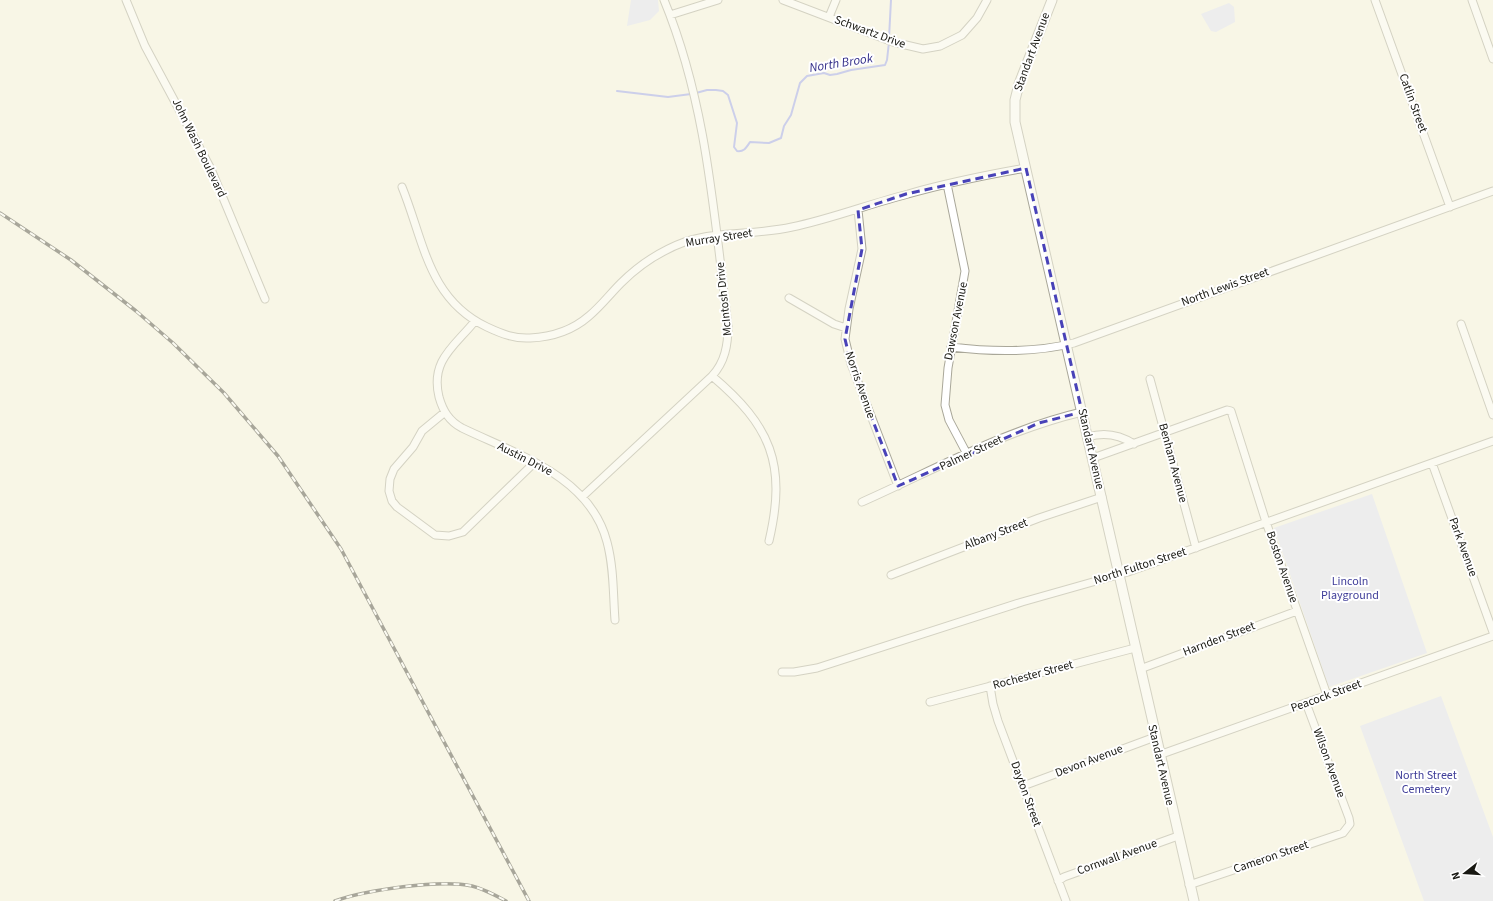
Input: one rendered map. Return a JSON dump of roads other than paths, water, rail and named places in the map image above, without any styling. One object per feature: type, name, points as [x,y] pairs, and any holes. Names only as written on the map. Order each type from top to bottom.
[{"type":"street","name":"John Wash Boulevard","points":[[126,0],[145,46],[211,169],[265,299]]},
{"type":"street","name":"McIntosh Drive","points":[[582,497],[712,376],[723,360],[728,342],[728,326],[718,236],[706,152],[697,109],[670,15],[664,0]]},
{"type":"street","points":[[670,15],[718,0]]},
{"type":"street","name":"Schwartz Drive","points":[[783,0],[893,42],[918,48],[929,48],[945,44],[962,35],[974,22],[987,0]]},
{"type":"street","points":[[829,17],[836,0]]},
{"type":"street","name":"Standart Avenue","points":[[1052,0],[1019,84],[1015,100],[1015,122],[1102,497],[1159,756],[1194,901]]},
{"type":"street","name":"Catlin Street","points":[[1375,0],[1450,207]]},
{"type":"street","points":[[1472,0],[1493,59]]},
{"type":"street","name":"Murray Street","points":[[402,187],[425,257],[454,305],[475,321],[499,332],[517,338],[537,338],[563,332],[588,316],[620,284],[653,257],[690,241],[718,236],[789,228],[830,219],[906,194],[1026,168]]},
{"type":"street","name":"Dawson Avenue","points":[[948,184],[965,271],[951,347],[946,383],[945,405],[949,420],[967,454]]},
{"type":"street","name":"North Lewis Street","points":[[951,347],[1017,350],[1044,349],[1066,345],[1493,191]]},
{"type":"street","name":"Norris Avenue","points":[[858,210],[862,249],[846,328],[847,350],[898,486]]},
{"type":"street","points":[[789,298],[834,324],[846,328]]},
{"type":"street","name":"Austin Drive","points":[[475,321],[441,362],[437,380],[444,412],[454,424],[534,463],[563,480],[582,497],[593,512],[607,540],[613,572],[616,620]]},
{"type":"street","points":[[1461,324],[1493,415]]},
{"type":"street","points":[[712,376],[750,413],[765,436],[771,453],[776,490],[773,521],[769,540]]},
{"type":"street","name":"Benham Avenue","points":[[1150,379],[1196,548]]},
{"type":"street","name":"Boston Avenue","points":[[1165,433],[1229,410],[1235,421],[1266,522],[1327,695]]},
{"type":"street","points":[[444,412],[422,431],[410,451],[394,469],[390,479],[390,492],[394,504],[435,535],[450,536],[463,532],[534,463]]},
{"type":"street","name":"Palmer Street","points":[[862,502],[1039,423],[1082,412]]},
{"type":"street","points":[[1088,437],[1103,433],[1122,438],[1134,444]]},
{"type":"street","points":[[1093,458],[1165,433]]},
{"type":"street","name":"North Fulton Street","points":[[782,672],[794,672],[817,668],[1015,604],[1118,575],[1493,441]]},
{"type":"street","name":"Park Avenue","points":[[1432,463],[1493,632]]},
{"type":"street","name":"Albany Street","points":[[891,575],[1039,518],[1102,497]]},
{"type":"street","name":"Harnden Street","points":[[1140,669],[1297,611]]},
{"type":"street","name":"Peacock Street","points":[[1159,756],[1493,636]]},
{"type":"street","name":"Rochester Street","points":[[930,702],[1135,648]]},
{"type":"street","name":"Dayton Street","points":[[990,686],[998,721],[1066,901]]},
{"type":"street","name":"Wilson Avenue","points":[[1306,703],[1350,824]]},
{"type":"street","name":"Devon Avenue","points":[[1023,786],[1155,737]]},
{"type":"street","name":"Cameron Street","points":[[1189,885],[1343,833],[1350,824]]},
{"type":"street","name":"Cornwall Avenue","points":[[1058,881],[1064,877],[1178,836]]},
{"type":"waterway","name":"North Brook","points":[[889,38],[891,0]]},
{"type":"waterway","name":"North Brook","points":[[696,93],[707,90],[716,90],[723,91],[728,95],[737,123],[734,147],[737,151],[741,151],[746,148],[750,142],[769,143],[781,138],[784,126],[791,115],[800,83],[807,76],[824,73],[830,75],[885,65],[889,42]]},
{"type":"waterway","name":"North Brook","points":[[617,91],[668,97],[691,94]]},
{"type":"railway","points":[[0,213],[71,260],[136,311],[173,343],[224,393],[278,456],[341,549],[529,901]]},
{"type":"railway","points":[[335,901],[365,893],[403,887],[441,884],[472,886],[485,890],[506,901]]},
{"type":"park label","name":"Lincoln Playground","points":[[1350,588]]},
{"type":"park label","name":"North Street Cemetery","points":[[1426,782]]}]
